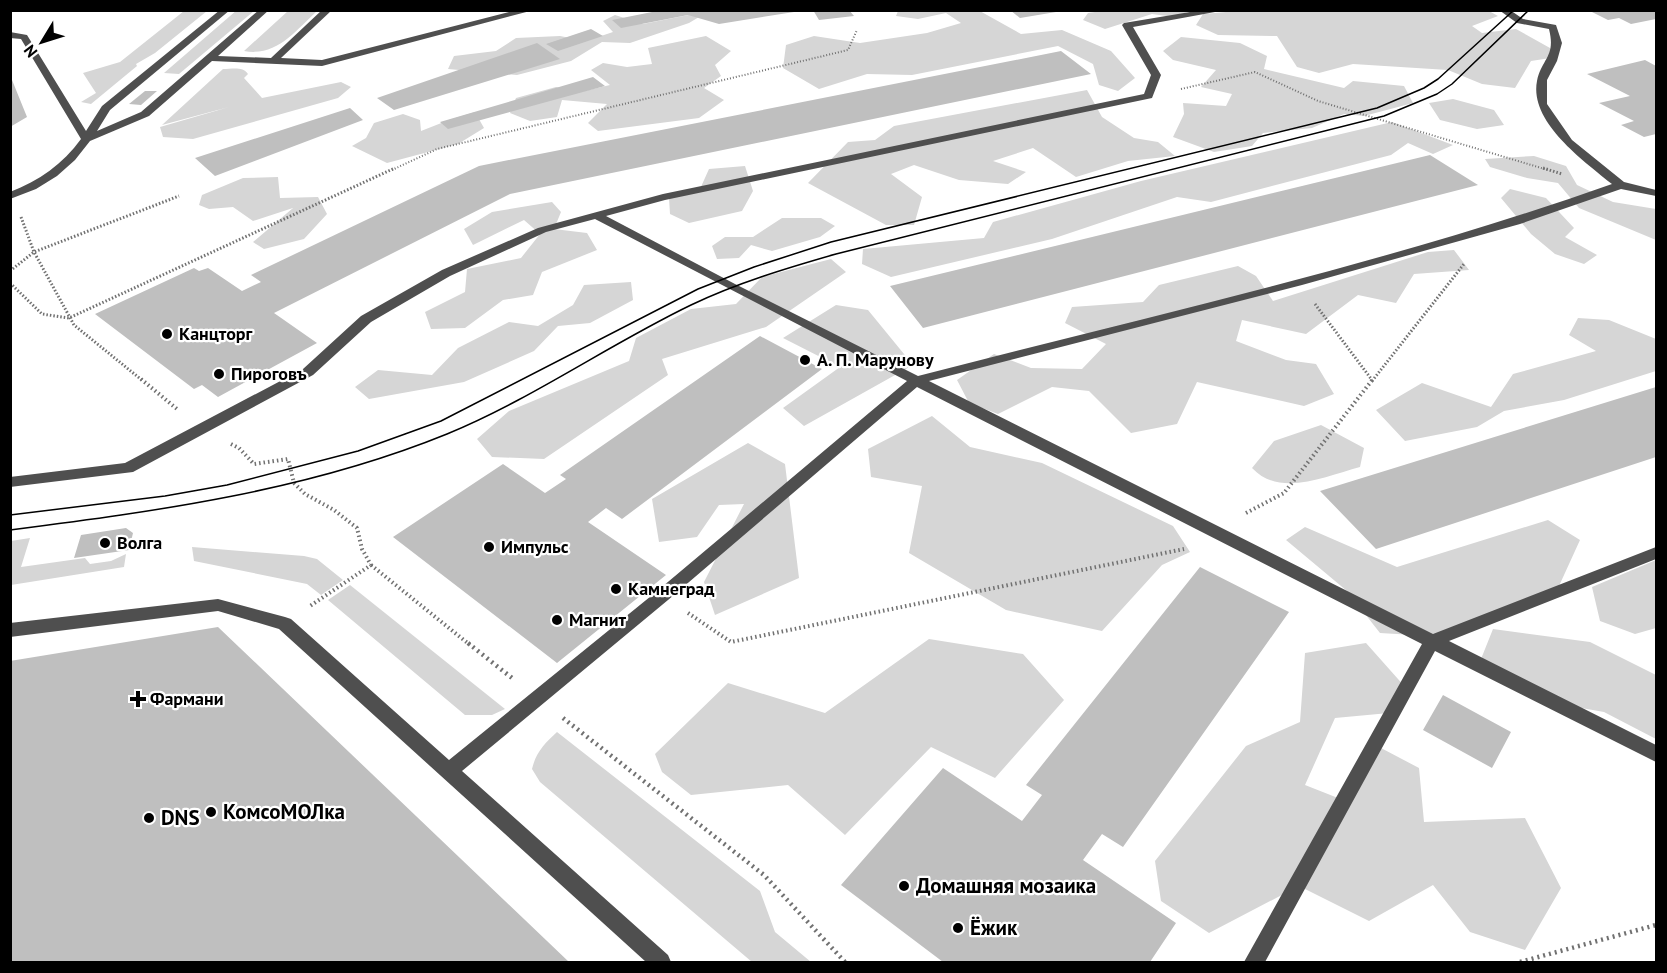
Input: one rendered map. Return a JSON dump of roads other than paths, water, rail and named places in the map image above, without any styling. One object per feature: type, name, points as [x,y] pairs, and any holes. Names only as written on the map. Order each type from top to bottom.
[{"type":"street","points":[[10,196],[50,177],[75,157],[106,108],[226,10]]},
{"type":"street","points":[[86,139],[145,114],[265,10]]},
{"type":"street","points":[[273,61],[328,10]]},
{"type":"street","points":[[210,58],[322,63],[530,10]]},
{"type":"street","points":[[10,482],[128,468],[308,372],[366,319],[446,273],[542,230],[663,197],[1148,96],[1156,75],[1127,25],[1222,10]]},
{"type":"street","points":[[1503,10],[1520,21],[1553,27],[1557,43],[1552,61],[1542,81],[1542,104],[1568,142],[1614,187]]},
{"type":"street","points":[[10,35],[24,37],[86,139]]},
{"type":"street","points":[[449,771],[536,697],[662,596],[917,380],[1298,282],[1516,222],[1614,187],[1656,193]]},
{"type":"street","points":[[594,214],[731,287],[1656,754]]},
{"type":"street","points":[[1254,963],[1432,641],[1656,553]]},
{"type":"street","points":[[10,630],[218,605],[285,624],[661,963]]},
{"type":"tram line","points":[[10,515],[165,496],[227,485],[358,451],[441,421],[698,289],[754,267],[831,242],[1377,108],[1424,88],[1438,79],[1514,10]]},
{"type":"tram line","points":[[10,530],[121,515],[232,496],[286,484],[394,454],[478,420],[691,305],[762,276],[836,254],[1384,116],[1437,94],[1452,84],[1529,10]]},
{"type":"place","name":"Канцторг","points":[[167,334]]},
{"type":"place","name":"А. П. Марунову","points":[[805,360]]},
{"type":"place","name":"Пироговъ","points":[[219,374]]},
{"type":"place","name":"Волга","points":[[105,543]]},
{"type":"place","name":"Импульс","points":[[489,547]]},
{"type":"place","name":"Камнеград","points":[[616,589]]},
{"type":"place","name":"Магнит","points":[[557,620]]},
{"type":"place","name":"Фармани","points":[[138,699]]},
{"type":"place","name":"КомсоМОЛка","points":[[211,812]]},
{"type":"place","name":"DNS","points":[[149,818]]},
{"type":"place","name":"Домашняя мозаика","points":[[904,886]]},
{"type":"place","name":"Ёжик","points":[[958,928]]}]
